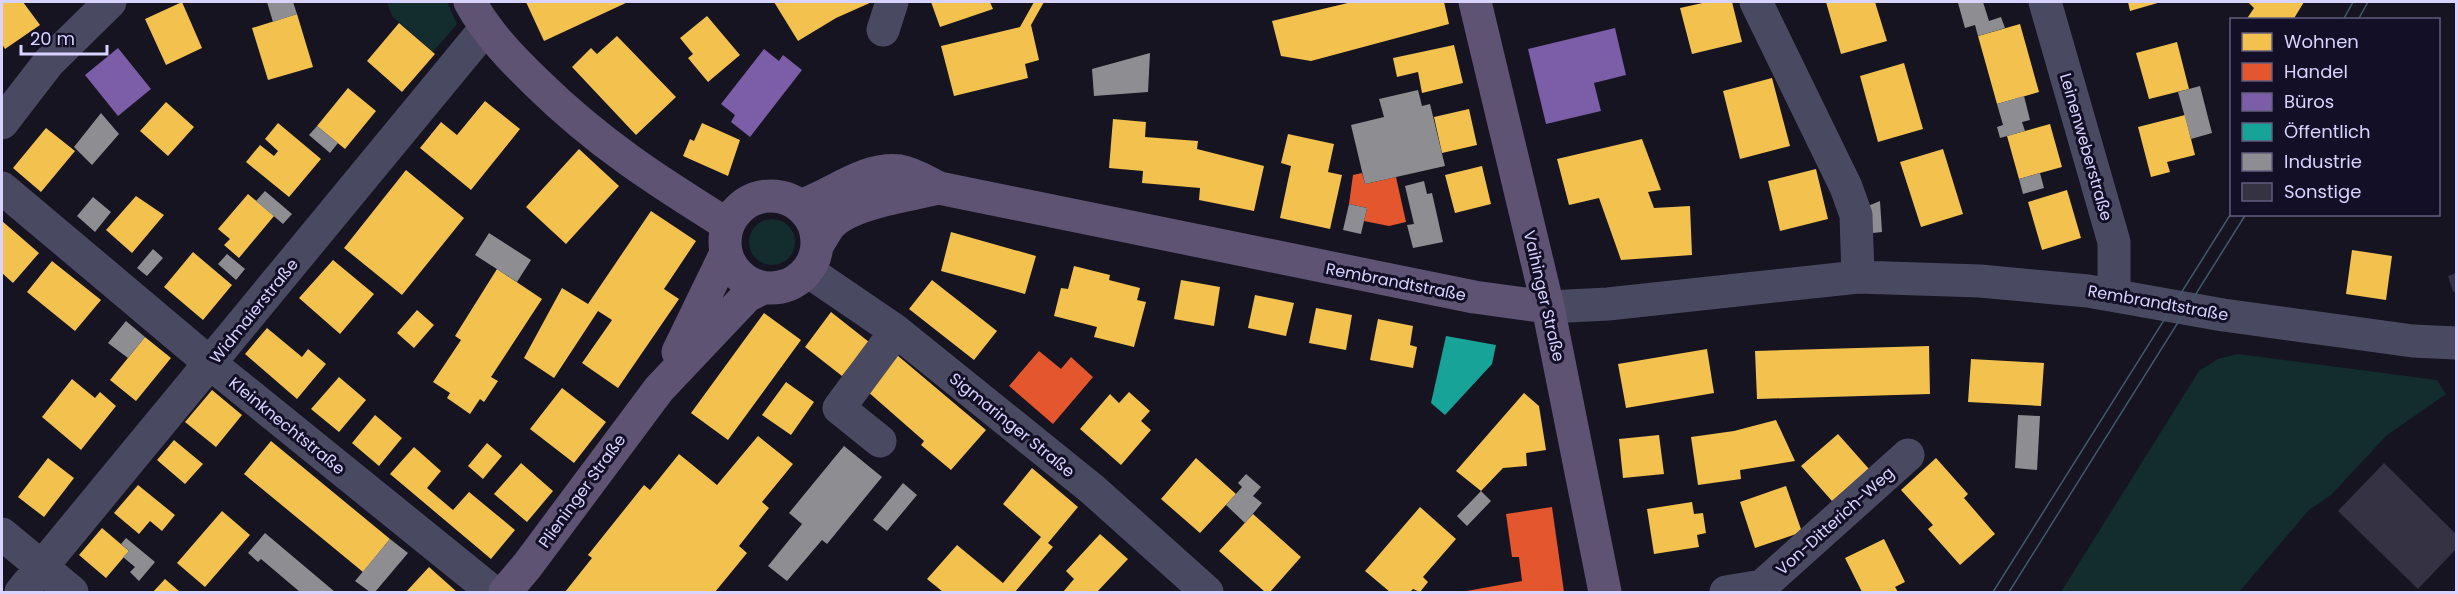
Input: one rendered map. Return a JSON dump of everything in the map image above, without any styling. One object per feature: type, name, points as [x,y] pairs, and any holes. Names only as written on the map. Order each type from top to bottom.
[{"type":"main road","name":"Vaihinger Straße","points":[[1475,2],[1548,307],[1605,592]]},
{"type":"main road","points":[[478,15],[578,123],[727,239],[739,276],[763,288],[788,286],[813,258],[810,216],[800,206],[777,196],[762,196],[748,202],[736,212],[727,239]]},
{"type":"main road","name":"Rembrandtstraße","points":[[800,206],[866,175],[884,171],[902,171],[939,188],[1457,294],[1548,307]]},
{"type":"main road","name":"Rembrandtstraße","points":[[813,258],[832,223],[875,202],[939,188]]},
{"type":"main road","name":"Plieninger Straße","points":[[659,389],[727,239]]},
{"type":"main road","name":"Plieninger Straße","points":[[505,592],[527,566],[659,389],[747,296],[763,288]]},
{"type":"street","points":[[2,123],[49,62],[110,2]]},
{"type":"street","points":[[1756,2],[1846,187],[1856,215],[1858,277]]},
{"type":"street","name":"Leinenweberstraße","points":[[2045,2],[2114,242],[2114,295]]},
{"type":"street","name":"Widmaierstraße","points":[[21,592],[211,364],[478,15]]},
{"type":"street","name":"Kleinknechtstraße","points":[[2,188],[211,364],[493,592]]},
{"type":"street","name":"Sigmaringer Straße","points":[[813,258],[896,331],[1092,489],[1207,592]]},
{"type":"street","name":"Rembrandtstraße","points":[[1548,307],[1608,304],[1858,277],[1980,281],[2114,295],[2223,315],[2413,341],[2457,343]]},
{"type":"street","points":[[880,441],[839,408],[896,331]]},
{"type":"street","name":"Von-Ditterich-Weg","points":[[1725,592],[1762,586],[1908,455]]},
{"type":"street","points":[[2,534],[72,592]]},
{"type":"green space","points":[[387,2],[447,2],[457,24],[433,52],[392,16]]},
{"type":"green space","points":[[772,219],[788,226],[795,242],[788,258],[772,265],[756,258],[749,242],[756,226]]},
{"type":"green space","points":[[2238,354],[2437,380],[2446,394],[2386,436],[2331,495],[2309,510],[2239,592],[2061,592],[2199,371],[2218,359]]},
{"type":"building: Wohnen","points":[[2,2],[23,2],[40,25],[5,49],[2,44]]},
{"type":"building: Wohnen","points":[[182,2],[202,48],[166,65],[145,19]]},
{"type":"building: Wohnen","points":[[526,2],[628,2],[544,41]]},
{"type":"building: Wohnen","points":[[774,2],[872,2],[836,18],[798,41]]},
{"type":"building: Wohnen","points":[[931,2],[990,2],[993,9],[940,27]]},
{"type":"building: Wohnen","points":[[1034,2],[1044,2],[1031,25],[1039,60],[1025,64],[1028,78],[954,96],[941,46],[1020,27]]},
{"type":"building: Wohnen","points":[[1352,2],[1444,2],[1449,24],[1311,61],[1281,56],[1272,21]]},
{"type":"building: Wohnen","points":[[1707,2],[1732,2],[1742,42],[1692,54],[1680,8]]},
{"type":"building: Wohnen","points":[[1826,2],[1875,2],[1887,41],[1841,54]]},
{"type":"building: Wohnen","points":[[2128,2],[2161,2],[2130,11]]},
{"type":"building: Wohnen","points":[[2248,2],[2304,2],[2294,18],[2247,18],[2254,8]]},
{"type":"building: Wohnen","points":[[297,14],[313,67],[268,80],[252,28]]},
{"type":"building: Wohnen","points":[[707,16],[740,55],[708,82],[688,58],[693,54],[680,38]]},
{"type":"building: Wohnen","points":[[399,23],[435,54],[402,92],[367,61]]},
{"type":"building: Wohnen","points":[[2020,24],[2039,92],[1997,104],[1978,36]]},
{"type":"building: Wohnen","points":[[617,36],[676,97],[636,135],[572,67],[591,48],[597,54]]},
{"type":"building: Wohnen","points":[[2177,42],[2189,89],[2149,99],[2136,53]]},
{"type":"building: Wohnen","points":[[1454,45],[1463,83],[1422,93],[1418,72],[1397,77],[1393,58]]},
{"type":"building: Wohnen","points":[[1904,63],[1923,129],[1878,142],[1860,76]]},
{"type":"building: Wohnen","points":[[1772,78],[1790,146],[1740,159],[1723,91]]},
{"type":"building: Wohnen","points":[[348,88],[376,111],[345,149],[317,126]]},
{"type":"building: Wohnen","points":[[485,101],[520,129],[471,190],[420,148],[441,122],[457,135]]},
{"type":"building: Wohnen","points":[[166,102],[194,127],[168,156],[140,131]]},
{"type":"building: Wohnen","points":[[1469,109],[1477,145],[1442,153],[1434,117]]},
{"type":"building: Wohnen","points":[[2185,115],[2195,155],[2167,162],[2170,172],[2151,177],[2138,127]]},
{"type":"building: Wohnen","points":[[1113,119],[1146,122],[1145,137],[1198,141],[1197,149],[1264,166],[1254,211],[1199,200],[1200,188],[1142,183],[1143,171],[1109,168]]},
{"type":"building: Wohnen","points":[[278,123],[321,159],[289,197],[246,162],[260,145],[274,156],[278,151],[265,139]]},
{"type":"building: Wohnen","points":[[702,123],[740,140],[728,176],[683,156],[690,139],[694,141]]},
{"type":"building: Wohnen","points":[[2050,124],[2062,167],[2019,179],[2007,136]]},
{"type":"building: Wohnen","points":[[46,128],[75,151],[41,192],[13,168]]},
{"type":"building: Wohnen","points":[[1288,134],[1334,144],[1328,172],[1342,175],[1330,229],[1280,218],[1291,166],[1281,163]]},
{"type":"building: Wohnen","points":[[1642,139],[1661,190],[1648,192],[1654,208],[1690,206],[1692,255],[1621,260],[1599,198],[1569,205],[1557,159]]},
{"type":"building: Wohnen","points":[[579,149],[619,186],[566,244],[526,207]]},
{"type":"building: Wohnen","points":[[1943,149],[1963,214],[1921,227],[1900,162]]},
{"type":"building: Wohnen","points":[[1482,166],[1491,204],[1455,213],[1445,175]]},
{"type":"building: Wohnen","points":[[1816,169],[1828,219],[1780,231],[1768,181]]},
{"type":"building: Wohnen","points":[[406,170],[464,218],[402,295],[344,248]]},
{"type":"building: Wohnen","points":[[2067,190],[2081,238],[2042,250],[2028,202]]},
{"type":"building: Wohnen","points":[[248,194],[274,216],[239,258],[224,245],[230,239],[218,229]]},
{"type":"building: Wohnen","points":[[136,196],[164,215],[132,253],[106,230]]},
{"type":"building: Wohnen","points":[[651,211],[696,241],[664,289],[679,299],[618,388],[582,363],[612,320],[598,311],[554,378],[524,358],[562,288],[588,304]]},
{"type":"building: Wohnen","points":[[2,221],[39,253],[13,283],[2,273]]},
{"type":"building: Wohnen","points":[[951,232],[1036,256],[1025,294],[941,271]]},
{"type":"building: Wohnen","points":[[2352,250],[2392,256],[2386,300],[2346,294]]},
{"type":"building: Wohnen","points":[[193,252],[232,285],[203,320],[164,287]]},
{"type":"building: Wohnen","points":[[333,260],[374,294],[340,334],[299,298]]},
{"type":"building: Wohnen","points":[[52,261],[101,300],[75,331],[27,292]]},
{"type":"building: Wohnen","points":[[1074,266],[1110,275],[1109,280],[1140,288],[1137,300],[1146,302],[1134,347],[1094,337],[1097,327],[1054,316],[1061,288],[1068,289]]},
{"type":"building: Wohnen","points":[[497,269],[542,299],[491,377],[498,381],[484,402],[480,399],[470,414],[447,398],[450,393],[433,382],[461,340],[455,336]]},
{"type":"building: Wohnen","points":[[932,280],[997,331],[974,360],[909,309]]},
{"type":"building: Wohnen","points":[[1181,280],[1220,287],[1214,326],[1174,319]]},
{"type":"building: Wohnen","points":[[1255,295],[1294,303],[1286,336],[1248,328]]},
{"type":"building: Wohnen","points":[[1316,308],[1352,315],[1346,350],[1309,343]]},
{"type":"building: Wohnen","points":[[417,310],[434,325],[414,348],[397,333]]},
{"type":"building: Wohnen","points":[[831,312],[869,342],[842,376],[805,347]]},
{"type":"building: Wohnen","points":[[764,313],[801,340],[728,440],[691,413]]},
{"type":"building: Wohnen","points":[[1378,319],[1413,326],[1410,345],[1417,347],[1413,368],[1370,360]]},
{"type":"building: Wohnen","points":[[267,328],[302,357],[308,349],[326,364],[297,399],[245,354]]},
{"type":"building: Wohnen","points":[[145,337],[171,358],[136,401],[110,380]]},
{"type":"building: Wohnen","points":[[1929,346],[1930,394],[1757,399],[1755,351]]},
{"type":"building: Wohnen","points":[[1707,349],[1714,393],[1626,408],[1618,364]]},
{"type":"building: Wohnen","points":[[897,355],[986,430],[951,470],[921,445],[924,441],[867,391]]},
{"type":"building: Wohnen","points":[[1971,359],[2044,363],[2041,406],[1968,402]]},
{"type":"building: Wohnen","points":[[339,377],[366,400],[339,432],[311,409]]},
{"type":"building: Wohnen","points":[[72,379],[95,398],[100,392],[116,406],[81,450],[42,417]]},
{"type":"building: Wohnen","points":[[786,382],[814,402],[791,435],[762,415]]},
{"type":"building: Wohnen","points":[[562,388],[606,422],[574,463],[530,429]]},
{"type":"building: Wohnen","points":[[212,390],[242,415],[216,447],[185,422]]},
{"type":"building: Wohnen","points":[[1129,392],[1150,411],[1141,421],[1151,430],[1121,465],[1080,429],[1110,394],[1119,403]]},
{"type":"building: Wohnen","points":[[1524,393],[1539,406],[1546,450],[1526,453],[1527,466],[1503,468],[1481,491],[1456,471]]},
{"type":"building: Wohnen","points":[[375,415],[402,438],[379,466],[352,443]]},
{"type":"building: Wohnen","points":[[1776,420],[1795,461],[1740,470],[1741,479],[1698,485],[1691,437],[1734,431]]},
{"type":"building: Wohnen","points":[[1838,434],[1869,469],[1832,501],[1801,466]]},
{"type":"building: Wohnen","points":[[1659,435],[1664,474],[1623,478],[1619,439]]},
{"type":"building: Wohnen","points":[[758,436],[793,464],[762,502],[769,508],[739,546],[747,553],[715,592],[565,592],[592,558],[588,555],[644,485],[650,490],[679,454],[717,485]]},
{"type":"building: Wohnen","points":[[174,440],[203,464],[185,484],[157,460]]},
{"type":"building: Wohnen","points":[[271,441],[390,539],[363,572],[244,474]]},
{"type":"building: Wohnen","points":[[487,443],[502,456],[483,479],[468,466]]},
{"type":"building: Wohnen","points":[[414,447],[441,471],[427,488],[453,510],[469,492],[515,530],[491,559],[390,474]]},
{"type":"building: Wohnen","points":[[48,458],[74,478],[44,517],[18,497]]},
{"type":"building: Wohnen","points":[[1196,458],[1236,494],[1200,533],[1161,499]]},
{"type":"building: Wohnen","points":[[1936,458],[1968,494],[1964,498],[1995,534],[1960,565],[1928,529],[1933,525],[1901,490]]},
{"type":"building: Wohnen","points":[[521,463],[553,491],[527,522],[494,494]]},
{"type":"building: Wohnen","points":[[1032,468],[1078,507],[1048,543],[1053,547],[1015,592],[943,592],[927,579],[957,545],[1003,583],[1041,537],[1003,504]]},
{"type":"building: Wohnen","points":[[138,485],[175,515],[162,531],[150,521],[139,534],[114,513]]},
{"type":"building: Wohnen","points":[[1786,486],[1802,532],[1755,548],[1740,502]]},
{"type":"building: Wohnen","points":[[1692,502],[1694,514],[1703,513],[1706,533],[1697,535],[1699,547],[1654,554],[1647,509]]},
{"type":"building: Wohnen","points":[[1420,507],[1456,539],[1423,577],[1428,582],[1420,592],[1413,589],[1410,592],[1390,592],[1365,571]]},
{"type":"building: Wohnen","points":[[222,511],[250,535],[205,587],[177,563]]},
{"type":"building: Wohnen","points":[[1253,514],[1301,557],[1270,592],[1265,592],[1219,551]]},
{"type":"building: Wohnen","points":[[102,528],[129,551],[106,578],[79,555]]},
{"type":"building: Wohnen","points":[[1100,534],[1128,559],[1097,592],[1063,592],[1074,579],[1066,571]]},
{"type":"building: Wohnen","points":[[1884,539],[1905,582],[1895,587],[1898,592],[1862,592],[1845,558]]},
{"type":"building: Wohnen","points":[[429,567],[457,592],[406,592]]},
{"type":"building: Wohnen","points":[[165,579],[180,592],[153,592]]},
{"type":"building: Handel","points":[[1362,173],[1365,184],[1396,177],[1406,222],[1389,226],[1364,221],[1367,208],[1349,204],[1353,175]]},
{"type":"building: Handel","points":[[1039,351],[1061,369],[1071,357],[1093,377],[1053,424],[1009,386]]},
{"type":"building: Handel","points":[[1552,507],[1564,592],[1461,592],[1522,581],[1519,557],[1512,557],[1506,514]]},
{"type":"building: Büros","points":[[1615,28],[1626,75],[1594,83],[1601,111],[1546,124],[1528,49]]},
{"type":"building: Büros","points":[[118,48],[151,89],[118,116],[85,75]]},
{"type":"building: Büros","points":[[764,49],[779,61],[783,55],[802,70],[750,137],[731,122],[735,115],[721,104]]},
{"type":"building: Öffentlich","points":[[1446,336],[1496,345],[1492,364],[1445,415],[1431,403]]},
{"type":"building: Industrie","points":[[267,2],[293,2],[297,14],[273,22]]},
{"type":"building: Industrie","points":[[1983,2],[1989,21],[2001,17],[2005,28],[1978,36],[1975,25],[1965,28],[1958,3]]},
{"type":"building: Industrie","points":[[1150,53],[1148,92],[1094,96],[1092,69]]},
{"type":"building: Industrie","points":[[2200,86],[2212,133],[2191,139],[2178,92]]},
{"type":"building: Industrie","points":[[1418,90],[1422,106],[1430,104],[1445,166],[1365,184],[1351,125],[1384,117],[1379,99]]},
{"type":"building: Industrie","points":[[2024,96],[2030,120],[2022,122],[2025,131],[2000,138],[1997,127],[2003,125],[1997,104]]},
{"type":"building: Industrie","points":[[101,113],[119,134],[92,165],[74,147]]},
{"type":"building: Industrie","points":[[317,126],[338,143],[330,153],[309,135]]},
{"type":"building: Industrie","points":[[2040,173],[2044,188],[2023,194],[2019,179]]},
{"type":"building: Industrie","points":[[1424,181],[1427,194],[1432,193],[1443,242],[1413,248],[1407,225],[1414,224],[1405,186]]},
{"type":"building: Industrie","points":[[265,191],[292,214],[283,224],[256,201]]},
{"type":"building: Industrie","points":[[93,197],[111,212],[95,232],[77,216]]},
{"type":"building: Industrie","points":[[1880,201],[1882,232],[1864,234],[1863,208]]},
{"type":"building: Industrie","points":[[1349,204],[1367,208],[1361,234],[1343,230]]},
{"type":"building: Industrie","points":[[489,233],[531,260],[517,282],[475,255]]},
{"type":"building: Industrie","points":[[153,249],[163,258],[147,276],[137,268]]},
{"type":"building: Industrie","points":[[227,254],[245,269],[236,280],[218,264]]},
{"type":"building: Industrie","points":[[126,321],[145,337],[128,358],[108,343]]},
{"type":"building: Industrie","points":[[2018,415],[2040,416],[2037,470],[2015,468]]},
{"type":"building: Industrie","points":[[844,446],[882,477],[827,544],[822,540],[787,581],[768,566],[802,524],[789,513]]},
{"type":"building: Industrie","points":[[1246,474],[1261,487],[1253,496],[1262,503],[1245,523],[1226,505],[1242,487],[1238,483]]},
{"type":"building: Industrie","points":[[903,483],[917,495],[887,531],[873,520]]},
{"type":"building: Industrie","points":[[1481,491],[1491,501],[1467,526],[1457,516]]},
{"type":"building: Industrie","points":[[265,533],[335,592],[300,592],[261,559],[258,562],[248,553]]},
{"type":"building: Industrie","points":[[126,538],[155,562],[139,581],[130,572],[135,567],[123,557],[129,551],[121,544]]},
{"type":"building: Industrie","points":[[390,539],[408,553],[375,592],[370,592],[355,581]]},
{"type":"building: Sonstige","points":[[2456,273],[2456,291],[2453,292],[2448,276]]},
{"type":"building: Sonstige","points":[[2384,463],[2456,534],[2456,549],[2418,589],[2338,511]]},
{"type":"tram line","points":[[2344,18],[2353,2]]},
{"type":"tram line","points":[[2359,18],[2368,2]]},
{"type":"tram line","points":[[1993,592],[2230,215]]},
{"type":"tram line","points":[[2009,592],[2245,216]]}]
